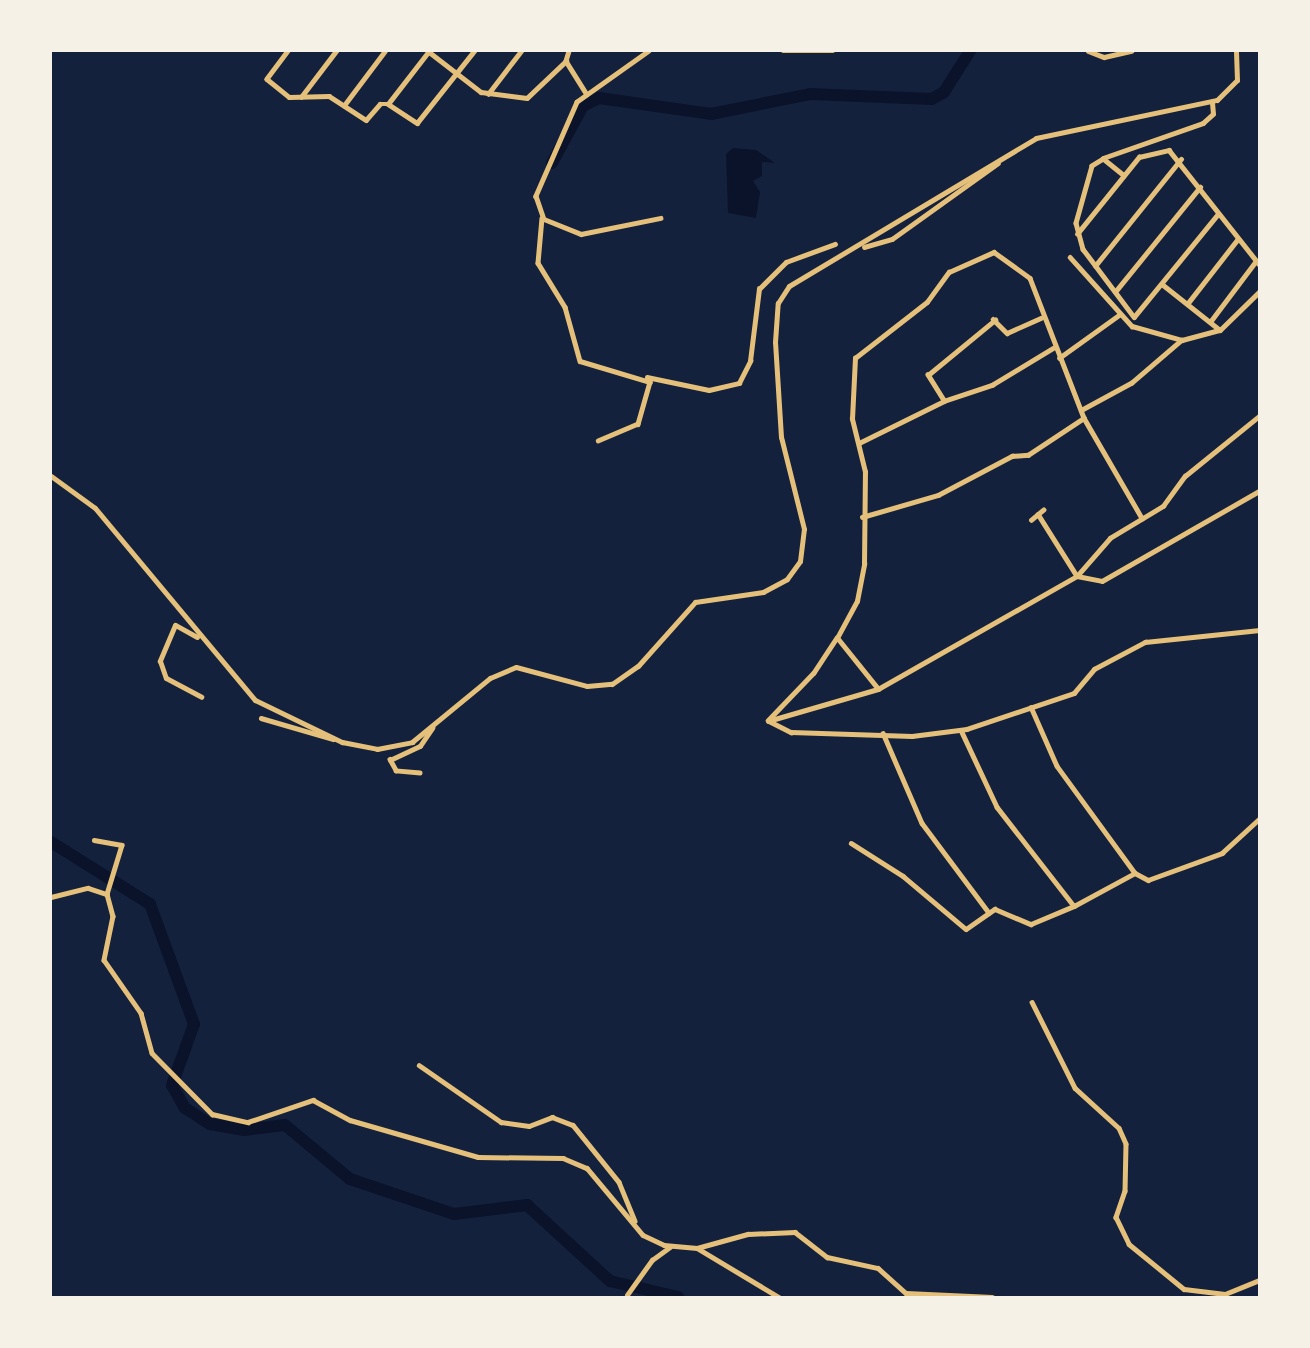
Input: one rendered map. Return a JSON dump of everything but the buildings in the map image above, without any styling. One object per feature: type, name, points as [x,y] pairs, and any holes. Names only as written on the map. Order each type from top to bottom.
[{"type":"street","points":[[288,51],[267,79],[300,97],[329,96],[366,120],[380,104],[388,104],[417,123],[474,51]]},
{"type":"street","points":[[300,97],[336,51]]},
{"type":"street","points":[[345,104],[384,51]]},
{"type":"street","points":[[388,104],[429,51],[488,94],[535,96],[566,61],[569,51]]},
{"type":"street","points":[[488,94],[521,51]]},
{"type":"street","points":[[649,51],[587,94],[564,124],[536,196],[542,217],[538,263],[565,307],[580,361],[601,371],[648,377],[709,390],[739,383],[750,360],[759,289],[786,262],[835,244]]},
{"type":"street","points":[[783,51],[833,51]]},
{"type":"street","points":[[1088,51],[1104,57],[1131,51]]},
{"type":"street","points":[[261,718],[377,750],[412,742],[490,678],[516,667],[587,686],[612,684],[638,666],[695,602],[763,592],[787,579],[805,541],[779,419],[775,326],[783,293],[804,273],[1014,148],[1051,132],[1212,102],[1237,80],[1236,51]]},
{"type":"street","points":[[566,61],[587,94]]},
{"type":"street","points":[[1212,102],[1213,114],[1203,123],[1103,159],[1085,181],[1077,234],[1095,266],[1137,317],[1218,214]]},
{"type":"street","points":[[864,247],[892,239],[1014,148]]},
{"type":"street","points":[[1077,234],[1139,157],[1169,150],[1181,159],[1237,240],[1258,262],[1210,322]]},
{"type":"street","points":[[1103,159],[1124,176]]},
{"type":"street","points":[[1095,266],[1181,159]]},
{"type":"street","points":[[1115,292],[1200,186]]},
{"type":"street","points":[[542,217],[581,234],[660,219]]},
{"type":"street","points":[[1188,303],[1237,240]]},
{"type":"street","points":[[768,721],[814,673],[836,638],[863,585],[859,443],[852,418],[855,358],[927,302],[949,272],[1002,251],[1030,278],[1041,318],[1083,409],[1084,418],[1142,518]]},
{"type":"street","points":[[1070,257],[1119,316],[1142,331],[1182,340]]},
{"type":"street","points":[[1162,284],[1220,330]]},
{"type":"street","points":[[1083,409],[1132,383],[1182,340],[1220,330],[1259,292]]},
{"type":"street","points":[[1059,358],[1119,316]]},
{"type":"street","points":[[944,401],[928,375],[994,319],[1007,333],[1041,318]]},
{"type":"street","points":[[859,443],[944,401],[992,386],[1053,348]]},
{"type":"street","points":[[598,441],[643,418],[648,377]]},
{"type":"street","points":[[768,721],[878,689],[1076,576],[1110,538],[1142,518],[1259,416]]},
{"type":"street","points":[[862,517],[938,495],[1012,456],[1028,455],[1084,418]]},
{"type":"street","points":[[51,476],[95,508],[212,652]]},
{"type":"street","points":[[1031,520],[1040,512],[1076,576],[1091,582],[1115,576],[1259,491]]},
{"type":"street","points":[[179,611],[160,655],[163,673],[201,697]]},
{"type":"street","points":[[171,627],[184,626],[264,706],[333,739]]},
{"type":"street","points":[[768,721],[791,732],[961,730],[1074,693],[1094,669],[1144,642],[1259,630]]},
{"type":"street","points":[[836,638],[878,689]]},
{"type":"street","points":[[1031,708],[1057,766],[1135,873],[1148,880],[1222,853],[1259,819]]},
{"type":"street","points":[[420,773],[396,771],[390,760],[420,746],[432,728]]},
{"type":"street","points":[[961,730],[997,807],[1074,906]]},
{"type":"street","points":[[883,733],[922,823],[989,913]]},
{"type":"street","points":[[94,840],[122,845],[107,894],[113,916],[104,960],[141,1013],[152,1053],[212,1114],[235,1121],[313,1100],[350,1121],[489,1159],[571,1160],[592,1173],[649,1239],[671,1246],[696,1248],[748,1234],[795,1232],[827,1257],[878,1268],[906,1293],[992,1297]]},
{"type":"street","points":[[851,844],[903,876],[966,929],[999,909],[1031,925],[1074,906],[1135,873]]},
{"type":"street","points":[[51,897],[88,888],[107,894]]},
{"type":"street","points":[[1031,1002],[1075,1088],[1119,1128],[1126,1144],[1125,1191],[1116,1217],[1129,1244],[1184,1289],[1225,1294],[1259,1280]]},
{"type":"street","points":[[419,1065],[501,1122],[530,1126],[552,1117],[573,1125],[619,1182],[635,1224]]},
{"type":"street","points":[[627,1295],[652,1260],[671,1246]]},
{"type":"street","points":[[696,1248],[779,1297]]},
{"type":"water","points":[[733,148],[756,150],[775,163],[762,162],[762,176],[753,181],[760,192],[756,218],[728,213],[726,154]]},
{"type":"waterway","points":[[552,163],[583,106],[599,98],[711,114],[810,94],[932,99],[944,92],[970,51]]},
{"type":"waterway","points":[[51,842],[150,904],[194,1024],[172,1085],[185,1108],[210,1124],[244,1130],[285,1125],[350,1179],[454,1214],[527,1205],[610,1281],[678,1297]]}]
